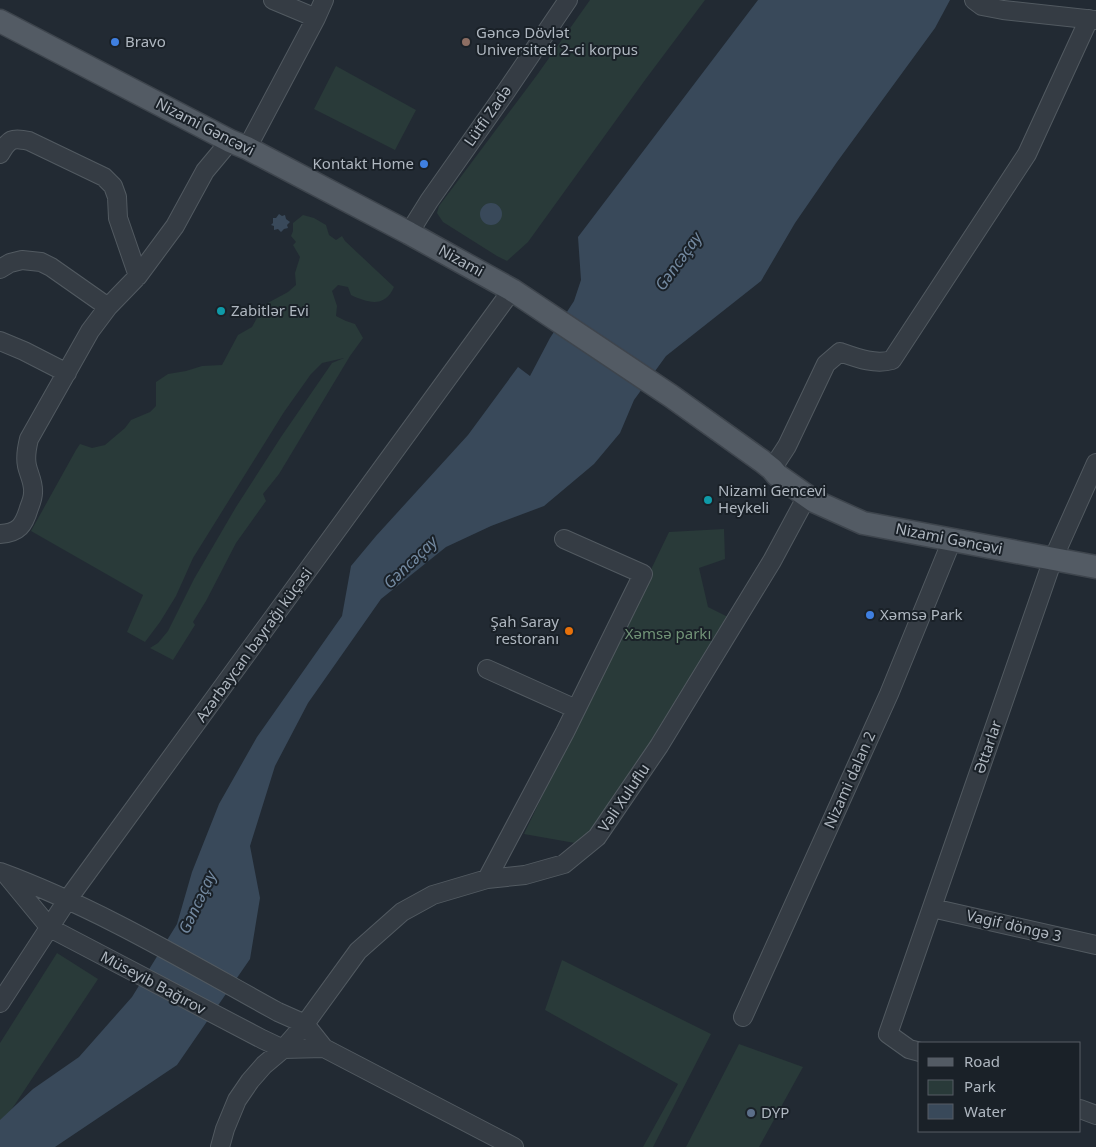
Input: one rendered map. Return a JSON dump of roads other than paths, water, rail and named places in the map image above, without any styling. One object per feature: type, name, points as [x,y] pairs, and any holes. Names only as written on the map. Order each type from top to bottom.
[{"type":"main road","name":"Nizami Gəncəvi","points":[[0,21],[409,233]]},
{"type":"main road","name":"Nizami","points":[[409,233],[512,290],[671,396],[767,465]]},
{"type":"main road","name":"Nizami Gəncəvi","points":[[767,465],[777,475],[814,501],[863,523],[1096,567]]},
{"type":"street","points":[[273,0],[316,18]]},
{"type":"street","points":[[0,534],[17,530],[22,526],[27,516],[33,494],[32,481],[27,464],[26,449],[29,439],[90,332],[108,307],[138,276],[175,226],[205,171],[239,144],[316,18],[324,0]]},
{"type":"street","name":"Lütfi Zadə","points":[[409,233],[429,201],[568,0]]},
{"type":"street","points":[[767,465],[787,446],[826,364],[840,352],[862,360],[884,362],[892,360],[1027,154],[1092,20],[1004,10],[982,6],[974,0]]},
{"type":"street","points":[[0,154],[7,143],[18,138],[29,141],[104,177],[113,186],[117,197],[118,218],[138,276]]},
{"type":"street","points":[[0,269],[10,263],[22,260],[40,262],[51,267],[108,307]]},
{"type":"street","name":"Azərbaycan bayrağı küçəsi","points":[[0,1003],[68,899],[512,290]]},
{"type":"street","points":[[0,341],[66,373]]},
{"type":"street","name":"Əttarlar","points":[[918,1051],[910,1049],[888,1034],[1053,559],[1096,463]]},
{"type":"street","name":"Vəli Xuluflu","points":[[220,1147],[237,1100],[264,1065],[283,1049],[305,1024],[358,952],[402,912],[433,895],[487,879],[525,875],[564,864],[597,837],[659,746],[772,561],[806,496]]},
{"type":"street","points":[[487,879],[576,709],[643,574],[564,539]]},
{"type":"street","name":"Nizami dalan 2","points":[[743,1017],[889,694],[952,540]]},
{"type":"street","points":[[488,669],[576,709]]},
{"type":"street","name":"Müseyib Bağırov","points":[[3,873],[68,899],[113,921],[278,1012],[305,1024],[324,1048],[484,1139],[514,1147]]},
{"type":"street","name":"Müseyib Bağırov","points":[[3,873],[50,928],[94,952],[283,1049],[324,1048]]},
{"type":"street","name":"Vagif döngə 3","points":[[932,908],[1096,945]]},
{"type":"street","points":[[1081,1109],[1096,1115]]},
{"type":"water","name":"Gəncəçay","points":[[758,0],[950,0],[935,28],[795,223],[761,281],[666,356],[634,400],[620,433],[594,464],[544,506],[491,526],[446,547],[381,599],[308,703],[275,766],[250,846],[260,898],[250,959],[177,1065],[55,1147],[0,1147],[0,1120],[33,1089],[79,1057],[132,997],[177,924],[192,872],[219,804],[257,737],[342,616],[351,566],[468,435],[518,367],[530,376],[550,338],[574,301],[581,280],[578,237]]},
{"type":"water","points":[[491,203],[499,206],[502,214],[499,222],[491,225],[483,222],[480,214],[483,206]]},
{"type":"water","points":[[279,214],[285,215],[286,219],[290,222],[287,225],[288,228],[281,232],[278,229],[274,230],[274,226],[271,225],[273,218],[276,218]]},
{"type":"place","name":"Bravo","points":[[115,42]]},
{"type":"place","name":"Gəncə Dövlət Universiteti 2-ci korpus","points":[[466,42]]},
{"type":"place","name":"Kontakt Home","points":[[424,164]]},
{"type":"place","name":"Zabitlər Evi","points":[[221,311]]},
{"type":"place","name":"Nizami Gencevi Heykeli","points":[[708,500]]},
{"type":"place","name":"Xəmsə Park","points":[[870,615]]},
{"type":"place","name":"Şah Saray restoranı","points":[[569,631]]},
{"type":"place","name":"DYP","points":[[751,1113]]},
{"type":"park label","name":"Xəmsə parkı","points":[[668,634]]}]
